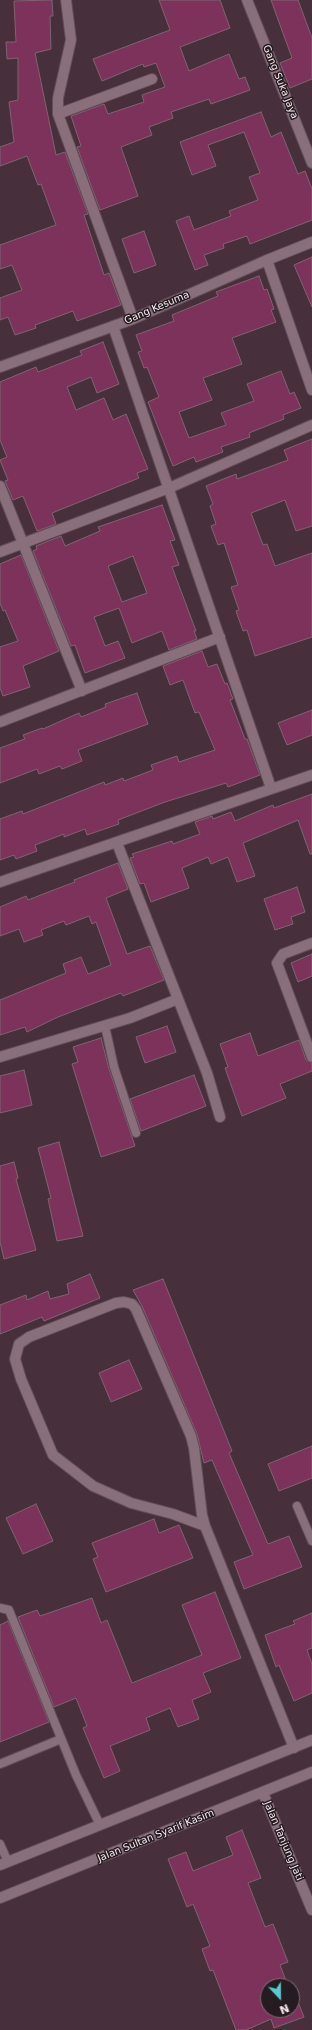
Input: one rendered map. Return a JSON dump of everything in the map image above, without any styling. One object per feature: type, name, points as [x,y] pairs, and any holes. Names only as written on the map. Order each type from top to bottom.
[{"type":"street","points":[[66,0],[71,40],[58,98],[58,114],[133,319]]},
{"type":"street","name":"Gang Suka Jaya","points":[[247,0],[312,163]]},
{"type":"street","points":[[58,114],[152,79]]},
{"type":"street","name":"Gang Kesuma","points":[[0,366],[133,319],[267,260],[312,242]]},
{"type":"street","points":[[267,260],[312,390]]},
{"type":"street","points":[[113,326],[272,788]]},
{"type":"street","points":[[0,552],[169,488],[312,425]]},
{"type":"street","points":[[0,486],[82,691]]},
{"type":"street","points":[[0,722],[220,637]]},
{"type":"street","points":[[0,882],[312,775]]},
{"type":"street","points":[[117,843],[207,1073],[220,1117]]},
{"type":"street","points":[[312,943],[283,954],[278,963],[312,1057]]},
{"type":"street","points":[[0,1057],[105,1026],[178,999]]},
{"type":"street","points":[[205,1526],[173,1514],[131,1502],[93,1486],[53,1455],[21,1379],[15,1359],[19,1344],[30,1338],[116,1303],[124,1302],[132,1304],[136,1309],[194,1448],[202,1515],[205,1526],[294,1748]]},
{"type":"street","points":[[4,1863],[312,1740]]},
{"type":"street","name":"Jalan Sultan Syarif Kasim","points":[[0,1898],[312,1772]]},
{"type":"street","name":"Jalan Tanjung Jati","points":[[263,1793],[312,1910]]},
{"type":"lane","points":[[105,1026],[114,1067],[136,1134]]},
{"type":"lane","points":[[297,1506],[312,1541]]},
{"type":"lane","points":[[0,1608],[9,1610],[61,1739],[100,1825]]},
{"type":"lane","points":[[0,1764],[61,1739]]},
{"type":"lane","points":[[0,1844],[4,1863]]},
{"type":"building","points":[[52,0],[53,16],[50,16],[51,49],[35,53],[56,155],[65,152],[88,214],[84,215],[104,275],[109,273],[121,305],[77,321],[73,311],[35,325],[36,328],[15,335],[8,317],[0,320],[0,298],[22,290],[12,265],[0,269],[0,245],[56,225],[41,184],[38,185],[27,156],[0,166],[0,147],[14,142],[9,102],[18,100],[18,58],[7,59],[6,42],[16,42],[14,1]]},
{"type":"building","points":[[159,0],[220,0],[230,28],[180,47],[189,71],[229,54],[239,79],[245,77],[250,90],[211,104],[209,99],[171,112],[173,118],[149,127],[152,135],[121,147],[138,196],[100,210],[77,147],[81,146],[71,116],[104,104],[108,114],[144,102],[142,95],[165,87],[156,63],[144,67],[143,64],[102,81],[93,59],[170,30]]},
{"type":"building","points":[[271,0],[298,0],[312,38],[312,79],[290,88],[280,63],[292,58]]},
{"type":"building","points":[[261,112],[271,137],[281,132],[298,174],[305,171],[312,189],[312,220],[250,244],[247,236],[223,244],[224,248],[204,255],[208,265],[195,270],[176,221],[189,216],[194,230],[231,216],[229,211],[258,200],[249,177],[260,173],[244,132],[208,145],[216,166],[192,175],[180,142]]},
{"type":"building","points":[[144,231],[156,265],[134,273],[122,239]]},
{"type":"building","points":[[312,257],[312,307],[294,265]]},
{"type":"building","points":[[259,276],[264,290],[267,289],[274,309],[271,310],[276,322],[232,338],[242,364],[203,378],[212,400],[179,412],[189,438],[226,425],[221,413],[254,401],[247,384],[281,371],[290,394],[294,392],[301,408],[283,415],[284,419],[249,433],[250,437],[221,447],[223,452],[196,462],[194,457],[173,466],[148,402],[159,397],[147,367],[144,368],[138,352],[142,351],[136,335],[174,321],[172,315],[218,296],[216,292]]},
{"type":"building","points":[[103,342],[119,384],[97,393],[91,377],[67,387],[76,410],[104,398],[113,420],[126,414],[148,469],[137,473],[139,478],[52,513],[56,524],[37,531],[23,496],[13,500],[5,481],[8,480],[0,460],[7,457],[0,440],[0,382],[36,367],[38,372],[82,355],[80,351]]},
{"type":"building","points":[[312,439],[312,526],[296,531],[285,500],[251,513],[263,545],[267,544],[275,566],[312,553],[312,637],[255,656],[247,630],[243,631],[236,611],[239,610],[231,587],[238,585],[224,543],[218,545],[211,526],[216,524],[210,506],[213,504],[206,486],[236,474],[237,479],[288,460],[284,450]]},
{"type":"building","points":[[162,505],[175,540],[170,541],[179,565],[172,567],[196,631],[194,631],[197,639],[169,650],[162,631],[132,643],[119,608],[94,617],[105,646],[118,641],[125,658],[85,673],[75,645],[71,646],[33,551],[37,549],[36,546],[61,536],[65,546],[100,531],[98,527]],"holes":[[[133,556],[147,593],[122,602],[108,566]]]},
{"type":"building","points":[[21,555],[59,651],[23,666],[30,687],[3,696],[0,688],[0,647],[18,641],[5,610],[3,611],[0,603],[0,564]]},
{"type":"building","points":[[202,651],[208,667],[217,664],[225,684],[227,683],[233,699],[230,700],[245,739],[247,739],[260,775],[228,787],[226,783],[165,802],[118,820],[119,824],[87,835],[85,829],[64,837],[64,834],[35,845],[37,851],[16,859],[14,855],[0,860],[0,819],[22,811],[23,814],[104,782],[105,785],[123,778],[124,781],[153,770],[151,765],[177,756],[179,762],[215,750],[199,712],[195,713],[183,680],[170,685],[163,666]]},
{"type":"building","points":[[137,693],[148,724],[78,750],[82,761],[62,769],[60,766],[39,774],[37,769],[0,783],[0,748],[25,739],[23,735],[42,728],[43,729],[79,713],[81,717],[106,707],[105,704]]},
{"type":"building","points":[[312,710],[312,735],[287,745],[278,723]]},
{"type":"building","points":[[312,794],[312,854],[310,854],[298,820],[243,843],[255,876],[237,882],[228,857],[211,864],[208,857],[182,868],[189,888],[151,902],[144,883],[140,884],[130,858],[134,857],[132,854],[172,841],[173,844],[200,834],[195,822],[212,816],[213,819],[231,812],[235,821],[273,805],[274,808]]},
{"type":"building","points":[[118,863],[128,889],[106,898],[127,954],[150,946],[164,980],[123,996],[121,993],[58,1017],[27,1032],[25,1027],[0,1035],[0,1000],[66,973],[63,964],[81,957],[88,974],[111,965],[96,922],[92,924],[89,916],[66,925],[64,921],[41,930],[43,935],[24,942],[19,929],[0,936],[0,907],[26,896],[28,900],[75,882],[74,880]]},
{"type":"building","points":[[297,887],[305,912],[291,917],[293,924],[275,930],[264,899]]},
{"type":"building","points":[[312,954],[312,976],[298,982],[291,963]]},
{"type":"building","points":[[167,1026],[176,1052],[145,1063],[136,1037]]},
{"type":"building","points":[[250,1033],[258,1056],[299,1040],[306,1060],[312,1063],[312,1071],[280,1084],[286,1098],[242,1116],[225,1068],[228,1067],[220,1044]]},
{"type":"building","points":[[101,1038],[109,1069],[135,1146],[101,1157],[72,1064],[78,1062],[73,1047]]},
{"type":"building","points":[[24,1070],[32,1105],[0,1113],[0,1076]]},
{"type":"building","points":[[194,1075],[206,1106],[141,1131],[130,1099]]},
{"type":"building","points":[[59,1142],[83,1236],[57,1241],[48,1199],[51,1198],[38,1148]]},
{"type":"building","points":[[14,1162],[18,1178],[16,1179],[36,1250],[4,1259],[0,1242],[0,1166]]},
{"type":"building","points":[[90,1274],[100,1298],[44,1321],[42,1317],[0,1334],[0,1305],[26,1295],[27,1300],[48,1291],[50,1299],[69,1294],[67,1284]]},
{"type":"building","points":[[163,1279],[232,1451],[229,1453],[268,1544],[289,1536],[302,1567],[244,1589],[234,1562],[253,1555],[212,1460],[204,1463],[197,1434],[142,1306],[133,1290]]},
{"type":"building","points":[[129,1360],[142,1389],[111,1402],[99,1373]]},
{"type":"building","points":[[312,1446],[312,1478],[279,1491],[268,1464]]},
{"type":"building","points":[[36,1504],[53,1541],[23,1554],[6,1518]]},
{"type":"building","points":[[154,1519],[159,1533],[179,1525],[193,1558],[106,1592],[93,1559],[98,1557],[92,1543]]},
{"type":"building","points":[[215,1592],[241,1658],[203,1673],[211,1692],[192,1700],[199,1719],[178,1727],[170,1708],[146,1718],[150,1730],[110,1746],[120,1771],[104,1778],[83,1728],[87,1726],[76,1698],[54,1707],[18,1617],[37,1610],[40,1616],[92,1598],[101,1623],[107,1620],[132,1683],[202,1655],[182,1605]]},
{"type":"building","points":[[312,1613],[312,1648],[307,1650],[312,1664],[312,1693],[294,1701],[279,1665],[276,1667],[265,1635],[295,1624],[293,1621]]},
{"type":"building","points":[[8,1621],[49,1722],[0,1742],[0,1625]]},
{"type":"building","points":[[242,1830],[261,1878],[248,1883],[265,1927],[273,1924],[288,1962],[280,1965],[285,1978],[260,1978],[260,2018],[300,2018],[300,2007],[304,2017],[274,2028],[271,2019],[246,2030],[236,2030],[213,1970],[210,1971],[202,1949],[210,1946],[193,1904],[187,1907],[168,1859],[186,1852],[193,1871],[233,1855],[226,1837]]}]
